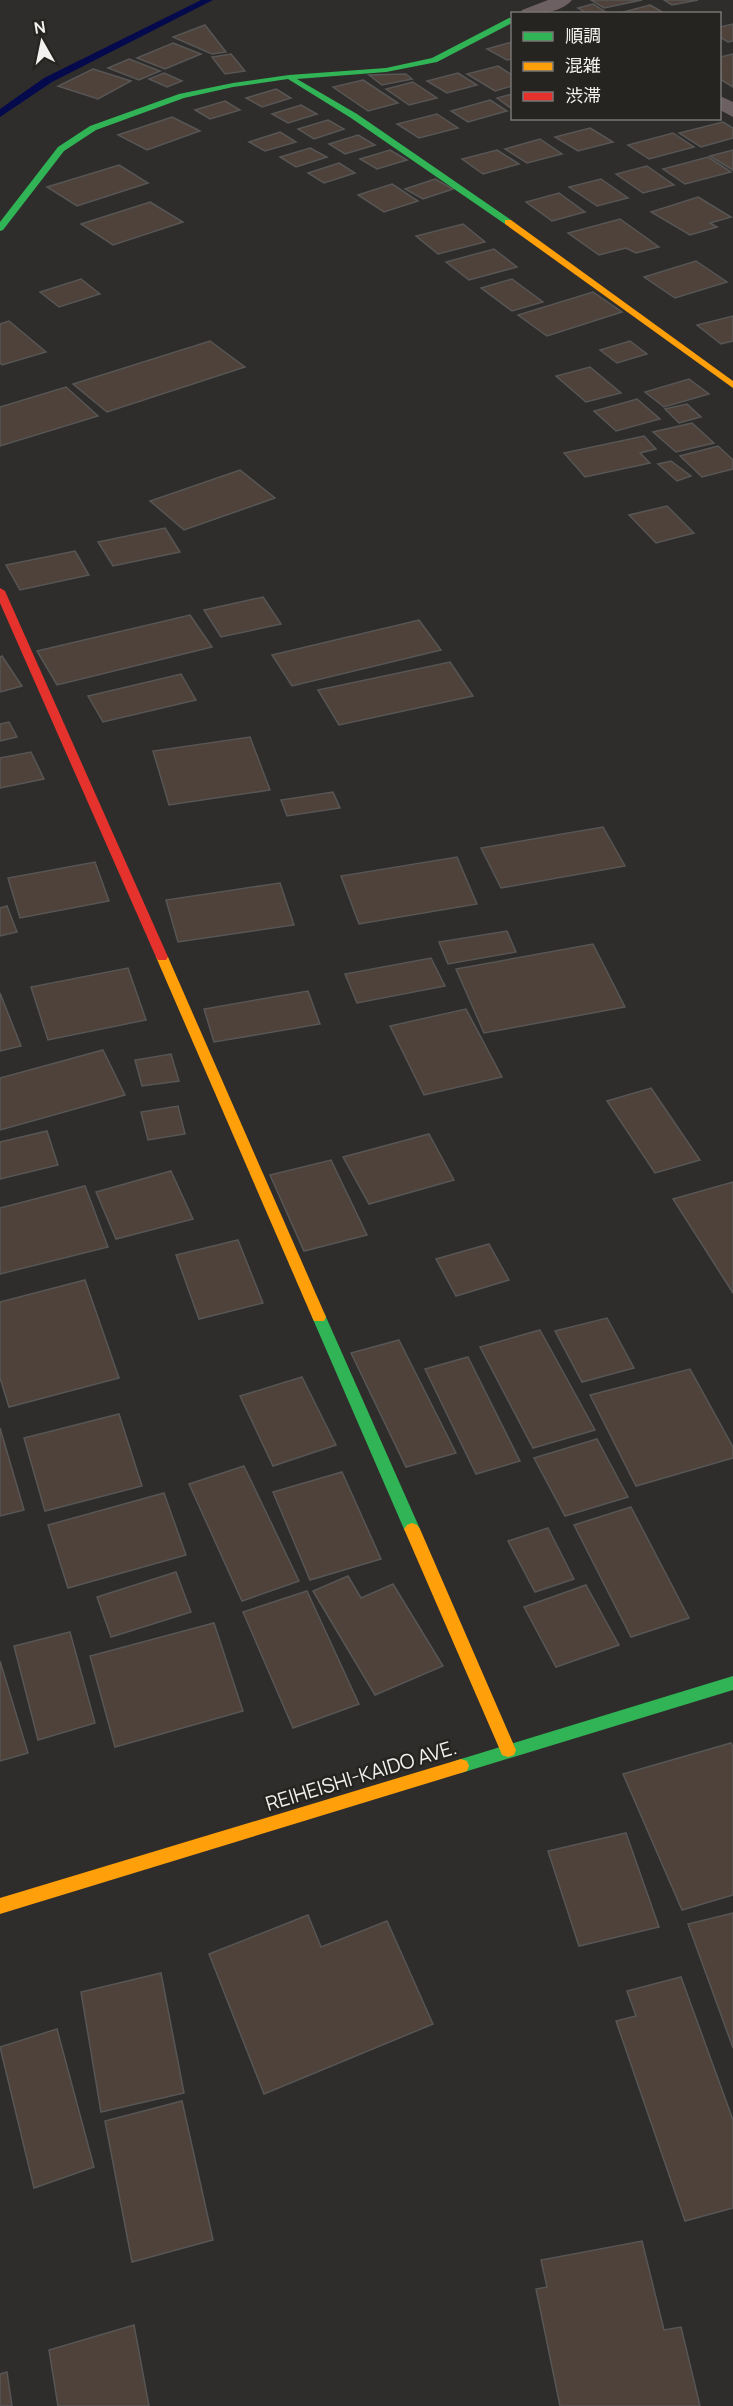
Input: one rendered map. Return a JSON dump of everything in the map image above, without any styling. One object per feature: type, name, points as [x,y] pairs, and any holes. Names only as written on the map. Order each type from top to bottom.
[{"type":"street","points":[[533,12],[561,1],[575,12]]},
{"type":"street","points":[[0,228],[62,149],[93,128],[182,96],[233,85],[289,77],[386,70],[434,60],[511,21]]},
{"type":"street","points":[[289,77],[354,116],[565,261],[733,385]]},
{"type":"street","points":[[0,591],[48,695],[508,1750]]},
{"type":"street","name":"REIHEISHI-KAIDO AVE.","points":[[0,1906],[733,1683]]},
{"type":"building","points":[[591,0],[642,0],[604,8]]},
{"type":"building","points":[[664,0],[698,0],[672,5]]},
{"type":"building","points":[[593,4],[606,12],[585,12],[578,8]]},
{"type":"building","points":[[650,5],[662,12],[624,12]]},
{"type":"building","points":[[733,24],[733,41],[728,42],[721,38],[721,27]]},
{"type":"building","points":[[205,25],[226,52],[212,54],[173,37]]},
{"type":"building","points":[[511,42],[511,59],[507,60],[487,49]]},
{"type":"building","points":[[173,43],[201,54],[165,69],[137,58]]},
{"type":"building","points":[[231,54],[245,71],[225,74],[212,57]]},
{"type":"building","points":[[733,54],[733,87],[721,80],[721,57]]},
{"type":"building","points":[[129,59],[160,71],[139,80],[108,68]]},
{"type":"building","points":[[498,66],[511,74],[511,86],[495,91],[467,74]]},
{"type":"building","points":[[93,69],[131,81],[98,99],[58,86]]},
{"type":"building","points":[[164,73],[182,81],[167,87],[149,79]]},
{"type":"building","points":[[458,73],[477,85],[447,93],[427,81]]},
{"type":"building","points":[[406,74],[412,79],[382,85],[369,75]]},
{"type":"building","points":[[363,80],[398,103],[368,111],[333,87]]},
{"type":"building","points":[[413,82],[437,98],[409,105],[386,89]]},
{"type":"building","points":[[276,89],[291,98],[262,107],[246,98]]},
{"type":"building","points":[[511,94],[511,108],[497,98]]},
{"type":"building","points":[[490,100],[507,111],[468,122],[451,111]]},
{"type":"building","points":[[225,101],[240,110],[210,119],[195,110]]},
{"type":"building","points":[[301,105],[317,114],[288,123],[272,114]]},
{"type":"building","points":[[437,114],[458,128],[419,138],[397,124]]},
{"type":"building","points":[[172,117],[200,131],[147,150],[118,135]]},
{"type":"building","points":[[328,120],[344,129],[314,139],[298,129]]},
{"type":"building","points":[[723,122],[733,128],[733,138],[701,147],[679,133]]},
{"type":"building","points":[[590,128],[613,142],[578,151],[555,137]]},
{"type":"building","points":[[280,132],[296,142],[265,151],[249,142]]},
{"type":"building","points":[[673,133],[694,147],[649,159],[628,145]]},
{"type":"building","points":[[358,135],[375,145],[345,154],[329,144]]},
{"type":"building","points":[[540,139],[562,154],[527,163],[505,149]]},
{"type":"building","points":[[310,148],[327,157],[296,167],[280,157]]},
{"type":"building","points":[[390,150],[407,160],[377,169],[360,159]]},
{"type":"building","points":[[497,150],[519,164],[483,174],[462,159]]},
{"type":"building","points":[[733,150],[733,170],[710,156]]},
{"type":"building","points":[[708,157],[731,172],[685,184],[663,169]]},
{"type":"building","points":[[339,163],[355,173],[324,183],[308,173]]},
{"type":"building","points":[[119,165],[148,183],[77,206],[47,187]]},
{"type":"building","points":[[647,166],[674,185],[643,193],[616,174]]},
{"type":"building","points":[[435,179],[453,189],[423,199],[405,189]]},
{"type":"building","points":[[601,179],[628,198],[597,206],[569,187]]},
{"type":"building","points":[[392,184],[418,201],[384,212],[358,195]]},
{"type":"building","points":[[559,193],[585,212],[552,221],[526,202]]},
{"type":"building","points":[[698,197],[731,217],[710,223],[717,227],[690,235],[651,212]]},
{"type":"building","points":[[150,202],[183,222],[113,245],[81,224]]},
{"type":"building","points":[[620,219],[659,247],[636,253],[626,248],[599,255],[568,233]]},
{"type":"building","points":[[463,224],[485,242],[438,254],[416,236]]},
{"type":"building","points":[[494,249],[517,267],[469,280],[446,262]]},
{"type":"building","points":[[696,261],[727,282],[675,298],[644,277]]},
{"type":"building","points":[[81,279],[100,294],[59,307],[40,292]]},
{"type":"building","points":[[512,279],[543,302],[512,311],[481,288]]},
{"type":"building","points":[[593,292],[622,312],[547,336],[518,315]]},
{"type":"building","points":[[733,316],[733,341],[721,344],[697,325]]},
{"type":"building","points":[[9,321],[46,352],[2,365],[0,363],[0,324]]},
{"type":"building","points":[[210,341],[245,367],[107,412],[73,384]]},
{"type":"building","points":[[630,341],[647,354],[617,363],[600,350]]},
{"type":"building","points":[[590,367],[621,393],[586,402],[556,376]]},
{"type":"building","points":[[689,379],[709,394],[664,407],[645,392]]},
{"type":"building","points":[[66,387],[98,416],[0,446],[0,407]]},
{"type":"building","points":[[637,399],[660,419],[616,431],[594,411]]},
{"type":"building","points":[[687,404],[701,417],[679,423],[665,409]]},
{"type":"building","points":[[692,423],[714,443],[676,452],[653,432]]},
{"type":"building","points":[[644,436],[656,449],[640,453],[650,463],[585,477],[564,453]]},
{"type":"building","points":[[718,446],[733,460],[733,469],[702,477],[680,456]]},
{"type":"building","points":[[671,461],[691,476],[677,481],[658,464]]},
{"type":"building","points":[[240,470],[275,498],[184,530],[150,501]]},
{"type":"building","points":[[667,506],[694,533],[656,543],[629,515]]},
{"type":"building","points":[[165,528],[180,552],[113,566],[98,542]]},
{"type":"building","points":[[75,551],[89,575],[20,590],[6,565]]},
{"type":"building","points":[[263,597],[281,624],[221,637],[204,610]]},
{"type":"building","points":[[190,615],[212,647],[57,685],[37,651]]},
{"type":"building","points":[[419,620],[441,650],[292,686],[272,655]]},
{"type":"building","points":[[2,656],[22,686],[0,692],[0,657]]},
{"type":"building","points":[[450,662],[473,696],[339,725],[318,690]]},
{"type":"building","points":[[181,674],[196,700],[103,722],[88,696]]},
{"type":"building","points":[[9,722],[17,737],[0,741],[0,724]]},
{"type":"building","points":[[250,737],[270,790],[169,805],[153,751]]},
{"type":"building","points":[[31,752],[44,779],[0,788],[0,758]]},
{"type":"building","points":[[333,792],[340,808],[287,816],[281,800]]},
{"type":"building","points":[[603,827],[625,866],[501,888],[481,848]]},
{"type":"building","points":[[457,857],[477,904],[359,924],[341,876]]},
{"type":"building","points":[[95,862],[109,901],[20,918],[8,878]]},
{"type":"building","points":[[280,883],[294,925],[178,942],[166,900]]},
{"type":"building","points":[[7,906],[17,932],[0,936],[0,908]]},
{"type":"building","points":[[507,931],[516,952],[448,964],[439,942]]},
{"type":"building","points":[[593,944],[625,1007],[484,1033],[456,969]]},
{"type":"building","points":[[431,958],[445,986],[357,1003],[345,974]]},
{"type":"building","points":[[128,968],[146,1020],[48,1040],[31,987]]},
{"type":"building","points":[[308,991],[320,1024],[214,1042],[204,1009]]},
{"type":"building","points":[[0,993],[21,1046],[0,1051]]},
{"type":"building","points":[[466,1009],[502,1077],[424,1095],[390,1026]]},
{"type":"building","points":[[103,1050],[125,1095],[0,1130],[0,1078]]},
{"type":"building","points":[[171,1054],[179,1081],[142,1086],[135,1060]]},
{"type":"building","points":[[651,1088],[700,1160],[655,1173],[607,1101]]},
{"type":"building","points":[[178,1106],[185,1134],[148,1140],[141,1112]]},
{"type":"building","points":[[47,1131],[58,1165],[0,1179],[0,1142]]},
{"type":"building","points":[[429,1134],[454,1180],[369,1204],[343,1157]]},
{"type":"building","points":[[331,1160],[367,1235],[304,1251],[270,1175]]},
{"type":"building","points":[[171,1171],[193,1219],[116,1239],[96,1192]]},
{"type":"building","points":[[733,1182],[733,1293],[673,1199]]},
{"type":"building","points":[[85,1186],[108,1247],[0,1274],[0,1208]]},
{"type":"building","points":[[238,1240],[263,1303],[199,1319],[176,1255]]},
{"type":"building","points":[[489,1244],[509,1280],[456,1296],[436,1259]]},
{"type":"building","points":[[85,1280],[119,1378],[9,1407],[0,1378],[0,1302]]},
{"type":"building","points":[[607,1318],[634,1368],[582,1382],[555,1331]]},
{"type":"building","points":[[540,1330],[595,1430],[533,1448],[480,1347]]},
{"type":"building","points":[[399,1340],[456,1453],[406,1467],[351,1353]]},
{"type":"building","points":[[468,1357],[520,1461],[476,1474],[425,1369]]},
{"type":"building","points":[[690,1369],[733,1447],[733,1458],[636,1486],[590,1395]]},
{"type":"building","points":[[302,1377],[336,1445],[273,1466],[240,1396]]},
{"type":"building","points":[[119,1414],[142,1486],[45,1511],[24,1438]]},
{"type":"building","points":[[0,1428],[24,1510],[0,1516]]},
{"type":"building","points":[[597,1439],[628,1497],[565,1516],[534,1458]]},
{"type":"building","points":[[244,1466],[299,1581],[242,1601],[189,1484]]},
{"type":"building","points":[[342,1472],[381,1559],[310,1580],[273,1492]]},
{"type":"building","points":[[164,1493],[186,1555],[68,1588],[48,1525]]},
{"type":"building","points":[[631,1507],[689,1618],[631,1637],[574,1525]]},
{"type":"building","points":[[548,1528],[574,1579],[535,1592],[508,1541]]},
{"type":"building","points":[[176,1572],[191,1612],[111,1637],[97,1597]]},
{"type":"building","points":[[348,1576],[361,1598],[393,1584],[443,1666],[375,1695],[313,1591]]},
{"type":"building","points":[[586,1585],[619,1645],[556,1667],[524,1607]]},
{"type":"building","points":[[307,1591],[359,1704],[293,1728],[243,1612]]},
{"type":"building","points":[[214,1623],[243,1711],[115,1747],[90,1656]]},
{"type":"building","points":[[70,1632],[95,1723],[38,1740],[14,1646]]},
{"type":"building","points":[[0,1661],[28,1753],[0,1761]]},
{"type":"building","points":[[731,1743],[733,1747],[733,1895],[682,1910],[623,1774]]},
{"type":"building","points":[[626,1833],[659,1927],[579,1946],[548,1851]]},
{"type":"building","points":[[733,1913],[733,2048],[688,1924]]},
{"type":"building","points":[[308,1915],[321,1947],[387,1921],[433,2024],[264,2094],[209,1954]]},
{"type":"building","points":[[161,1973],[184,2093],[101,2112],[81,1992]]},
{"type":"building","points":[[681,1977],[733,2120],[733,2208],[685,2221],[616,2021],[636,2016],[627,1991]]},
{"type":"building","points":[[57,2029],[94,2167],[34,2188],[0,2047]]},
{"type":"building","points":[[182,2101],[213,2240],[132,2262],[105,2121]]},
{"type":"building","points":[[642,2241],[664,2330],[681,2327],[700,2406],[560,2406],[536,2289],[547,2287],[541,2260]]},
{"type":"building","points":[[134,2325],[149,2406],[58,2406],[49,2350]]},
{"type":"building","points":[[7,2372],[12,2406],[0,2406],[0,2374]]},
{"type":"waterway","points":[[0,114],[48,80],[208,0]]},
{"type":"traffic: fast","points":[[0,228],[61,149],[93,128],[182,96],[233,85],[289,77],[386,70],[434,60],[511,21]]},
{"type":"traffic: fast","points":[[289,77],[354,116],[508,222]]},
{"type":"traffic: fast","points":[[319,1317],[412,1529]]},
{"type":"traffic: fast","points":[[461,1766],[733,1683]]},
{"type":"traffic: slow","points":[[508,222],[733,385]]},
{"type":"traffic: slow","points":[[162,957],[319,1317]]},
{"type":"traffic: slow","points":[[412,1529],[508,1750]]},
{"type":"traffic: slow","points":[[0,1906],[461,1766]]},
{"type":"traffic: jam","points":[[0,591],[162,957]]}]
